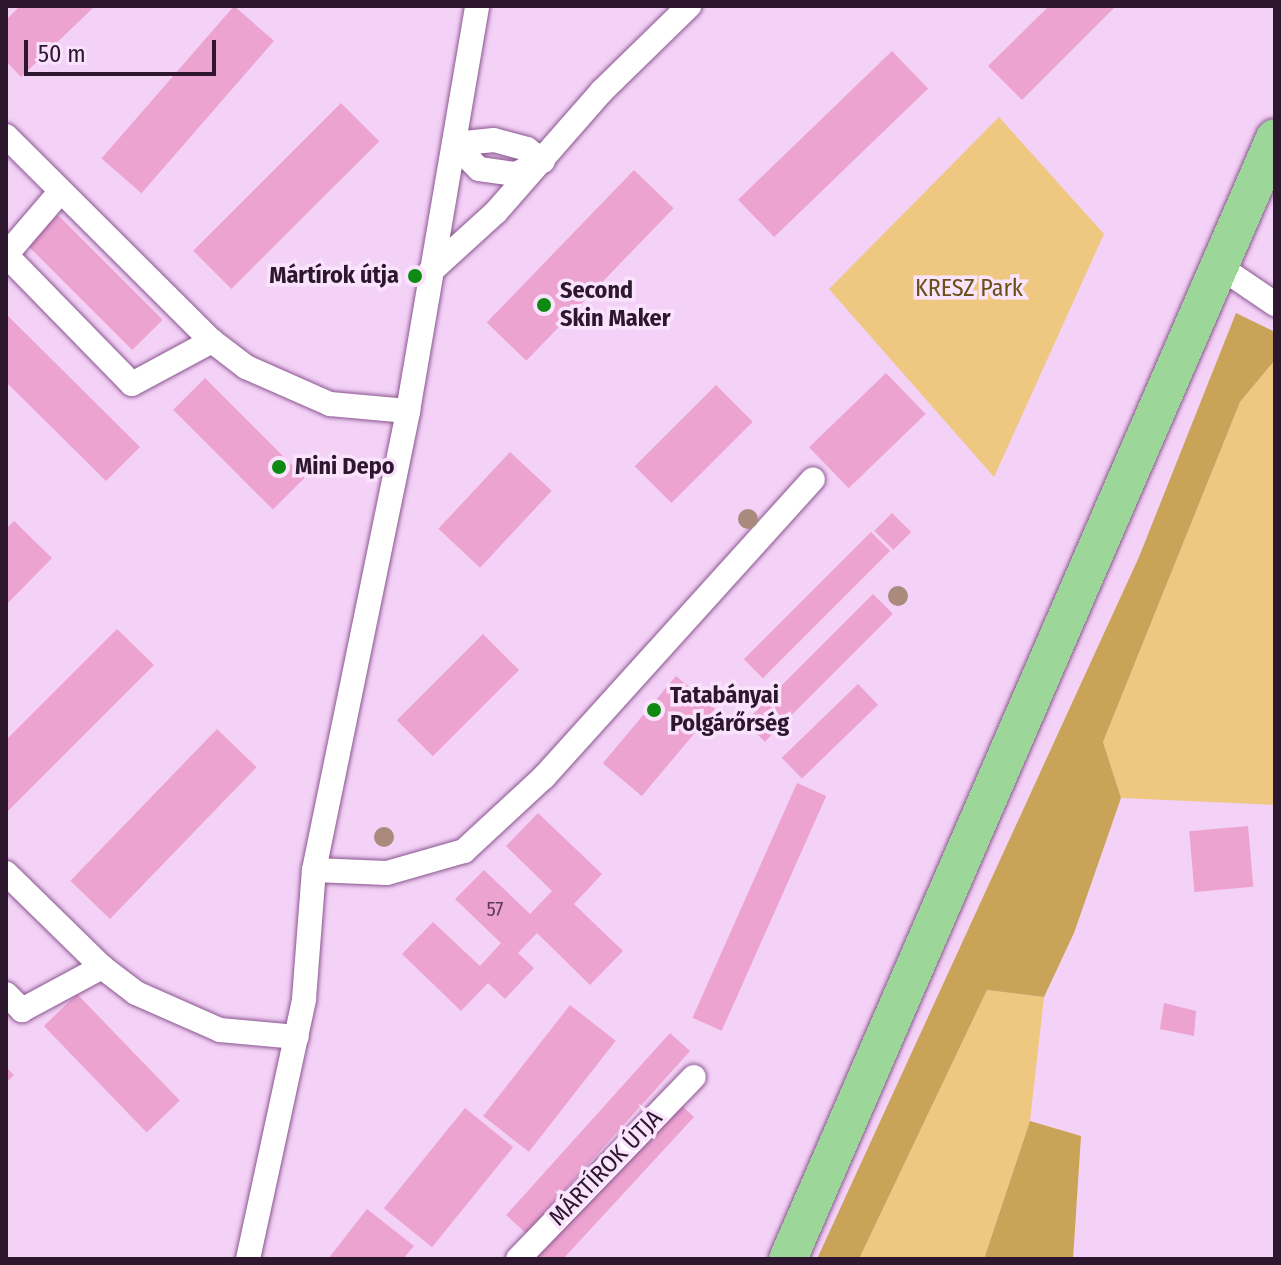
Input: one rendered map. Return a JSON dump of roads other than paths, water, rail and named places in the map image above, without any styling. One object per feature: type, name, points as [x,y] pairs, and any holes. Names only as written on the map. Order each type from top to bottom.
[{"type":"main road","points":[[788,1259],[1275,138]]},
{"type":"street","points":[[248,1259],[297,1037],[314,870],[408,411],[477,6]]},
{"type":"street","points":[[430,272],[543,161],[602,91],[689,6]]},
{"type":"street","points":[[6,136],[212,341],[288,390],[330,404],[408,411]]},
{"type":"street","points":[[454,144],[479,169],[516,174],[543,161]]},
{"type":"street","points":[[60,192],[6,255],[132,384],[212,341]]},
{"type":"street","points":[[1219,266],[1275,304]]},
{"type":"street","points":[[314,870],[387,873],[464,851],[544,777],[813,479]]},
{"type":"street","points":[[6,873],[102,967],[136,993],[192,1021],[220,1030],[297,1037]]},
{"type":"street","points":[[6,994],[22,1010],[102,967]]},
{"type":"street","name":"MÁRTÍROK ÚTJA","points":[[518,1259],[694,1077]]},
{"type":"place","name":"Mártírok útja","points":[[415,276]]},
{"type":"place","name":"Second Skin Maker","points":[[544,305]]},
{"type":"place","name":"Mini Depo","points":[[279,467]]},
{"type":"place","name":"Tatabányai Polgárőrség","points":[[654,710]]},
{"type":"park label","name":"KRESZ Park","points":[[969,289]]}]
